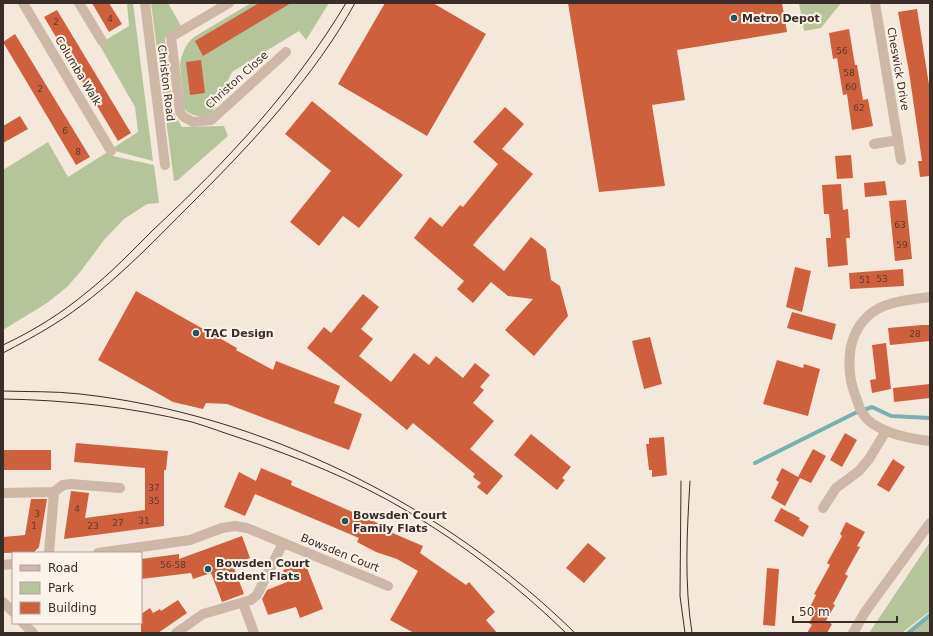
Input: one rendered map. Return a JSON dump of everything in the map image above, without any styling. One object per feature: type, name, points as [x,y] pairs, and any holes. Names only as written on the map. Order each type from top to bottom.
[{"type":"street","name":"Columba Walk","points":[[23,3],[111,151]]},
{"type":"street","points":[[80,3],[102,41]]},
{"type":"street","name":"Christon Road","points":[[145,3],[165,165]]},
{"type":"street","name":"Christon Close","points":[[229,3],[171,37],[180,112],[184,118],[193,122],[211,120],[286,52]]},
{"type":"street","name":"Cheswick Drive","points":[[875,3],[901,160]]},
{"type":"street","points":[[874,144],[898,140]]},
{"type":"street","points":[[930,297],[893,304],[880,308],[867,316],[855,333],[850,350],[849,369],[854,393],[861,410],[867,419],[886,431],[930,441]]},
{"type":"street","points":[[823,508],[836,488],[859,471],[869,459],[886,431]]},
{"type":"street","points":[[3,493],[54,492],[63,485],[70,484],[120,488]]},
{"type":"street","points":[[49,552],[54,492]]},
{"type":"street","points":[[853,633],[865,612],[930,523]]},
{"type":"street","name":"Bowsden Court","points":[[105,552],[190,540],[222,528],[236,526],[247,528],[388,586]]},
{"type":"street","name":"Bowsden Court","points":[[176,633],[203,614],[243,603],[251,600],[257,595],[283,543]]},
{"type":"street","points":[[3,602],[12,611]]},
{"type":"street","points":[[243,603],[254,633]]},
{"type":"street","points":[[25,624],[33,633]]},
{"type":"green space","points":[[127,3],[133,3],[153,161],[115,151],[113,148],[138,132],[135,107],[99,44],[129,26]]},
{"type":"green space","points":[[151,3],[168,3],[181,26],[166,36],[165,39],[173,112],[182,127],[224,126],[228,136],[178,180],[174,181]]},
{"type":"green space","points":[[251,3],[329,3],[306,40],[299,31],[232,72],[212,113],[205,116],[196,116],[189,113],[184,108],[180,65],[181,57],[186,46],[194,37]]},
{"type":"green space","points":[[799,3],[841,3],[821,28],[804,31]]},
{"type":"green space","points":[[48,142],[68,177],[106,153],[113,156],[154,165],[159,203],[147,204],[124,219],[104,240],[67,287],[47,303],[3,330],[3,170]]},
{"type":"green space","points":[[930,542],[930,611],[902,633],[869,633]]},
{"type":"green space","points":[[930,615],[930,633],[910,633],[911,630]]},
{"type":"building","points":[[92,3],[109,3],[122,24],[109,32]]},
{"type":"building","points":[[259,3],[291,3],[203,56],[195,41]]},
{"type":"building","points":[[385,3],[433,3],[486,34],[427,136],[338,84]]},
{"type":"building","points":[[568,3],[782,3],[787,32],[677,50],[685,100],[652,105],[665,186],[599,192]]},
{"type":"building","points":[[917,9],[930,91],[930,176],[920,177],[918,161],[922,161],[909,72],[898,12]]},
{"type":"building","points":[[57,10],[131,133],[118,141],[44,17]]},
{"type":"building","points":[[849,29],[863,100],[868,99],[873,126],[852,130],[847,94],[843,95],[837,58],[833,59],[829,33]]},
{"type":"building","points":[[15,34],[90,157],[76,165],[3,42]]},
{"type":"building","points":[[201,60],[205,93],[190,95],[186,62]]},
{"type":"building","points":[[312,101],[403,175],[359,228],[343,216],[319,246],[290,222],[331,171],[285,134]]},
{"type":"building","points":[[505,107],[524,124],[502,149],[533,174],[473,245],[504,271],[531,237],[546,249],[551,280],[560,286],[568,316],[534,356],[505,330],[533,299],[508,296],[491,282],[473,303],[457,289],[464,281],[414,238],[430,217],[442,227],[460,205],[463,207],[498,164],[473,142]]},
{"type":"building","points":[[20,116],[28,129],[3,143],[3,126]]},
{"type":"building","points":[[851,155],[853,178],[837,179],[835,156]]},
{"type":"building","points":[[885,181],[887,195],[865,197],[864,183]]},
{"type":"building","points":[[841,184],[843,210],[848,209],[850,238],[846,238],[848,265],[828,267],[826,238],[831,238],[829,214],[824,214],[822,185]]},
{"type":"building","points":[[906,200],[912,259],[895,261],[889,201]]},
{"type":"building","points":[[795,267],[811,271],[802,312],[786,307]]},
{"type":"building","points":[[903,269],[904,286],[850,289],[849,273]]},
{"type":"building","points":[[136,291],[273,370],[276,361],[340,386],[334,403],[362,414],[349,450],[227,404],[206,403],[203,409],[173,402],[98,360]]},
{"type":"building","points":[[363,294],[379,307],[361,329],[373,339],[359,356],[391,382],[414,353],[429,365],[436,356],[463,378],[475,363],[490,375],[480,387],[484,390],[473,403],[494,421],[470,449],[503,476],[487,495],[477,487],[481,483],[473,477],[475,474],[413,423],[407,430],[307,348],[324,327],[331,333]]},
{"type":"building","points":[[792,312],[836,324],[832,340],[787,328]]},
{"type":"building","points":[[930,325],[930,341],[890,345],[888,328]]},
{"type":"building","points":[[650,337],[662,384],[644,389],[632,341]]},
{"type":"building","points":[[886,343],[891,389],[872,393],[870,380],[876,379],[872,345]]},
{"type":"building","points":[[777,360],[803,368],[804,364],[820,369],[808,416],[763,404]]},
{"type":"building","points":[[930,384],[930,398],[894,402],[893,388]]},
{"type":"building","points":[[845,433],[857,440],[842,467],[830,460]]},
{"type":"building","points":[[531,434],[571,467],[562,478],[565,480],[557,490],[514,455]]},
{"type":"building","points":[[664,437],[667,475],[652,477],[652,470],[649,470],[646,444],[649,444],[649,438]]},
{"type":"building","points":[[76,443],[168,451],[166,470],[164,470],[164,526],[64,539],[71,491],[89,493],[85,518],[145,510],[145,468],[74,462]]},
{"type":"building","points":[[813,449],[826,456],[811,483],[798,477]]},
{"type":"building","points":[[3,450],[51,450],[51,470],[3,470]]},
{"type":"building","points":[[893,459],[905,467],[889,492],[877,485]]},
{"type":"building","points":[[261,468],[292,481],[291,485],[389,528],[388,531],[423,546],[420,553],[466,585],[469,582],[495,612],[486,620],[497,633],[414,633],[390,620],[418,571],[397,559],[376,552],[357,542],[359,538],[255,494],[245,516],[224,507],[239,472],[256,481]]},
{"type":"building","points":[[782,468],[800,478],[785,506],[771,498],[779,482],[776,480]]},
{"type":"building","points":[[31,499],[47,499],[39,547],[34,552],[3,553],[3,537],[25,535]]},
{"type":"building","points":[[781,508],[800,518],[799,520],[809,526],[803,537],[774,521]]},
{"type":"building","points":[[846,522],[865,532],[857,546],[860,547],[845,574],[848,576],[826,621],[832,624],[827,633],[807,633],[812,625],[809,623],[816,611],[810,607],[816,595],[814,594],[830,565],[827,563],[842,536],[840,534]]},
{"type":"building","name":"Bowsden Court Student Flats","points":[[242,536],[250,558],[233,565],[244,594],[222,602],[211,573],[193,579],[191,573],[142,579],[142,559],[179,554],[179,559]]},
{"type":"building","points":[[588,543],[606,558],[584,583],[566,568]]},
{"type":"building","name":"Bowsden Court Student Flats","points":[[305,563],[323,609],[300,618],[296,607],[268,615],[262,599],[267,590],[287,582],[283,570]]},
{"type":"building","points":[[767,568],[779,569],[775,626],[763,625]]},
{"type":"building","points":[[178,600],[187,613],[158,633],[141,633],[142,613],[150,608],[153,613],[160,609],[161,611]]},
{"type":"waterway","points":[[755,463],[855,413],[872,407],[891,416],[930,418]]},
{"type":"waterway","points":[[908,633],[930,615]]},
{"type":"tram line","points":[[3,345],[47,321],[96,285],[207,178],[282,95],[326,35],[346,3]]},
{"type":"tram line","points":[[3,353],[53,325],[91,298],[127,267],[161,234],[238,156],[281,108],[321,57],[355,3]]},
{"type":"tram line","points":[[3,391],[70,393],[148,405],[216,422],[282,445],[347,473],[409,506],[468,544],[524,587],[575,633]]},
{"type":"tram line","points":[[3,399],[98,405],[145,412],[192,422],[283,453],[325,470],[367,489],[407,511],[470,552],[529,599],[566,633]]},
{"type":"tram line","points":[[681,481],[680,596],[685,633]]},
{"type":"tram line","points":[[690,481],[687,576],[689,614],[692,633]]},
{"type":"place","name":"Metro Depot","points":[[734,18]]},
{"type":"place","name":"TAC Design","points":[[196,333]]},
{"type":"place","name":"Bowsden Court Family Flats","points":[[345,521]]},
{"type":"place","name":"Bowsden Court Student Flats","points":[[208,569]]}]
